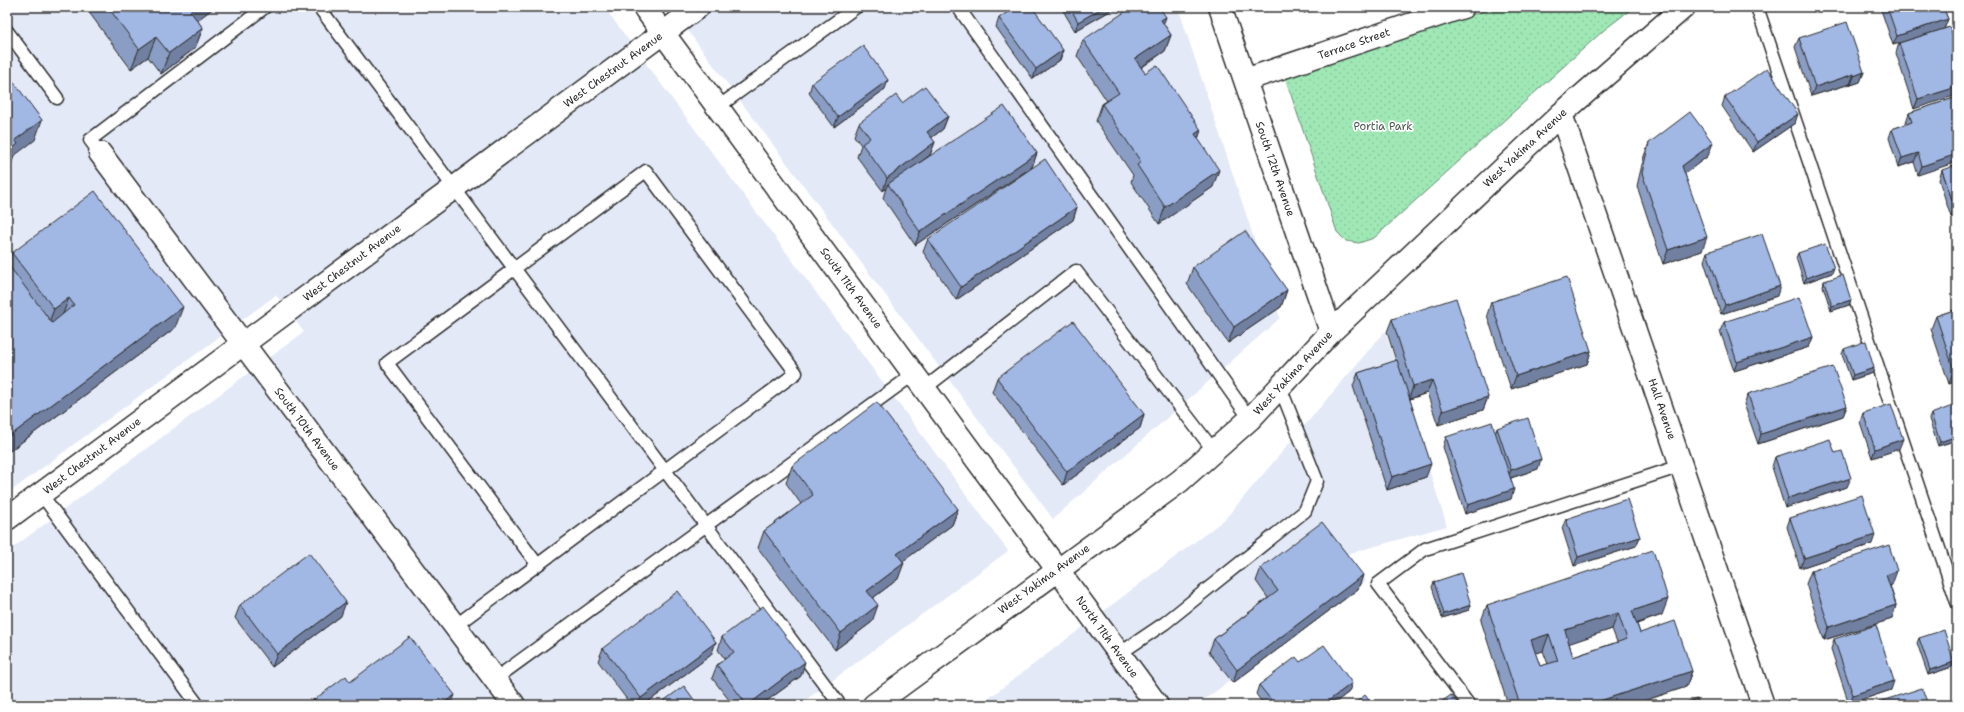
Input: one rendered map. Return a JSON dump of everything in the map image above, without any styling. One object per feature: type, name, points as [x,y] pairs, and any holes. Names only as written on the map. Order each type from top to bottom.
[{"type":"street","name":"South 11th Avenue","points":[[644,7],[1058,569]]},
{"type":"street","name":"West Chestnut Avenue","points":[[7,519],[698,7]]},
{"type":"street","name":"South 12th Avenue","points":[[1220,7],[1331,332]]},
{"type":"street","name":"Terrace Street","points":[[1245,80],[1463,7]]},
{"type":"street","name":"West Yakima Avenue","points":[[879,703],[1058,569],[1180,481],[1250,419],[1331,332],[1561,114],[1684,7]]},
{"type":"street","name":"Hall Avenue","points":[[1561,114],[1763,705]]},
{"type":"street","name":"South 10th Avenue","points":[[100,153],[495,679],[508,703]]},
{"type":"street","name":"North 11th Avenue","points":[[1058,569],[1157,705]]},
{"type":"lane","points":[[100,153],[90,140],[265,7]]},
{"type":"lane","points":[[318,7],[515,268],[840,705]]},
{"type":"lane","points":[[718,107],[856,7]]},
{"type":"lane","points":[[958,7],[1250,419]]},
{"type":"lane","points":[[1757,7],[1957,602]]},
{"type":"lane","points":[[7,31],[57,98]]},
{"type":"lane","points":[[455,626],[796,373],[646,171],[387,363],[537,564]]},
{"type":"lane","points":[[495,679],[706,525],[920,381],[1076,271],[1214,450]]},
{"type":"lane","points":[[1119,654],[1165,623],[1305,511],[1317,481],[1280,387]]},
{"type":"lane","points":[[1469,705],[1378,584],[1424,549],[1681,466]]},
{"type":"lane","points":[[41,494],[198,705]]},
{"type":"shaded area","points":[[7,7],[604,7],[1008,551],[799,705],[7,705],[7,552],[304,332],[276,295],[7,494]]},
{"type":"shaded area","points":[[670,7],[1178,7],[1280,318],[1053,519]]},
{"type":"shaded area","points":[[1385,331],[1447,526],[1344,555],[1366,581],[1197,705],[980,705],[1225,519]]},
{"type":"green space","name":"Portia Park","points":[[1496,7],[1634,7],[1604,30],[1374,238],[1359,243],[1346,241],[1337,232],[1285,77]]},
{"type":"building","points":[[108,7],[195,7],[190,11],[203,28],[169,53],[156,37],[139,49]]},
{"type":"building","points":[[1015,7],[1032,7],[1063,50],[1036,69],[999,18]]},
{"type":"building","points":[[1070,7],[1104,7],[1078,22]]},
{"type":"building","points":[[1132,7],[1159,7],[1166,17],[1161,20],[1171,35],[1135,59],[1145,73],[1157,65],[1201,130],[1195,134],[1219,170],[1165,207],[1137,165],[1141,162],[1102,104],[1119,93],[1083,40]]},
{"type":"building","points":[[1887,7],[1943,7],[1948,19],[1897,36]]},
{"type":"building","points":[[1847,22],[1864,72],[1815,87],[1799,38]]},
{"type":"building","points":[[1950,27],[1957,47],[1957,87],[1918,99],[1899,43]]},
{"type":"building","points":[[863,46],[888,80],[838,117],[812,83]]},
{"type":"building","points":[[1767,68],[1798,114],[1757,142],[1725,97]]},
{"type":"building","points":[[7,73],[42,120],[15,140],[18,144],[7,153]]},
{"type":"building","points":[[925,86],[948,116],[927,132],[935,142],[887,178],[862,144],[870,138],[859,123],[896,95],[902,103]]},
{"type":"building","points":[[1957,97],[1957,154],[1922,166],[1918,153],[1902,158],[1892,129],[1912,122],[1909,113]]},
{"type":"building","points":[[1004,106],[1037,153],[920,232],[888,184]]},
{"type":"building","points":[[1690,112],[1713,143],[1682,166],[1707,237],[1668,250],[1642,173],[1649,143]]},
{"type":"building","points":[[1045,159],[1077,207],[961,287],[928,239]]},
{"type":"building","points":[[1957,165],[1957,207],[1955,208],[1942,170]]},
{"type":"building","points":[[95,191],[183,307],[7,438],[7,263],[52,323],[74,305],[69,298],[54,309],[12,253]]},
{"type":"building","points":[[1245,231],[1287,290],[1234,327],[1193,267]]},
{"type":"building","points":[[1762,234],[1780,286],[1725,305],[1707,252]]},
{"type":"building","points":[[1825,244],[1834,268],[1806,278],[1798,253]]},
{"type":"building","points":[[1843,275],[1851,300],[1832,306],[1824,281]]},
{"type":"building","points":[[1567,277],[1591,351],[1516,376],[1491,302]]},
{"type":"building","points":[[1799,297],[1813,337],[1737,362],[1724,322]]},
{"type":"building","points":[[1456,298],[1488,397],[1443,411],[1432,380],[1413,386],[1392,319]]},
{"type":"building","points":[[1957,309],[1957,369],[1954,370],[1936,316]]},
{"type":"building","points":[[1073,321],[1144,414],[1067,472],[997,378]]},
{"type":"building","points":[[1866,341],[1874,368],[1853,375],[1844,349]]},
{"type":"building","points":[[1397,360],[1431,464],[1392,477],[1358,373]]},
{"type":"building","points":[[1833,367],[1847,406],[1761,434],[1748,394]]},
{"type":"building","points":[[877,402],[958,509],[897,554],[904,563],[867,591],[878,605],[841,633],[764,531],[813,495],[792,466]]},
{"type":"building","points":[[1891,404],[1903,439],[1875,449],[1863,413]]},
{"type":"building","points":[[1955,405],[1957,411],[1957,436],[1940,442],[1931,414]]},
{"type":"building","points":[[1528,418],[1541,459],[1511,470],[1497,428]]},
{"type":"building","points":[[1492,422],[1514,489],[1468,505],[1446,437]]},
{"type":"building","points":[[1830,439],[1835,453],[1842,451],[1851,478],[1788,498],[1775,457]]},
{"type":"building","points":[[1862,495],[1875,535],[1804,558],[1790,518]]},
{"type":"building","points":[[1627,499],[1640,537],[1578,557],[1566,519]]},
{"type":"building","points":[[1322,522],[1363,575],[1237,670],[1214,639],[1278,591],[1261,568]]},
{"type":"building","points":[[1889,545],[1897,571],[1886,575],[1896,605],[1829,627],[1811,571]]},
{"type":"building","points":[[1653,550],[1668,599],[1632,611],[1640,633],[1675,621],[1692,671],[1587,705],[1520,705],[1487,605]],"holes":[[[1618,613],[1627,639],[1573,657],[1565,630]],[[1549,634],[1558,661],[1540,666],[1531,640]]]},
{"type":"building","points":[[309,553],[346,602],[277,654],[240,605]]},
{"type":"building","points":[[1461,573],[1471,605],[1444,614],[1434,582]]},
{"type":"building","points":[[678,591],[716,642],[641,698],[603,648]]},
{"type":"building","points":[[763,606],[805,662],[747,705],[717,665],[734,652],[722,637]]},
{"type":"building","points":[[1876,625],[1894,681],[1853,695],[1834,639]]},
{"type":"building","points":[[1944,630],[1954,662],[1930,670],[1919,638]]},
{"type":"building","points":[[410,637],[455,695],[441,705],[307,705],[346,676],[350,682]]},
{"type":"building","points":[[1324,645],[1352,683],[1323,705],[1275,705],[1259,685],[1296,657],[1300,662]]},
{"type":"building","points":[[684,686],[698,705],[658,705]]},
{"type":"building","points":[[1922,688],[1928,705],[1869,705]]},
{"type":"building","points":[[1365,695],[1373,705],[1353,705]]},
{"type":"building","points":[[1451,695],[1459,705],[1437,705]]},
{"type":"building","points":[[1697,699],[1699,705],[1678,705]]}]
